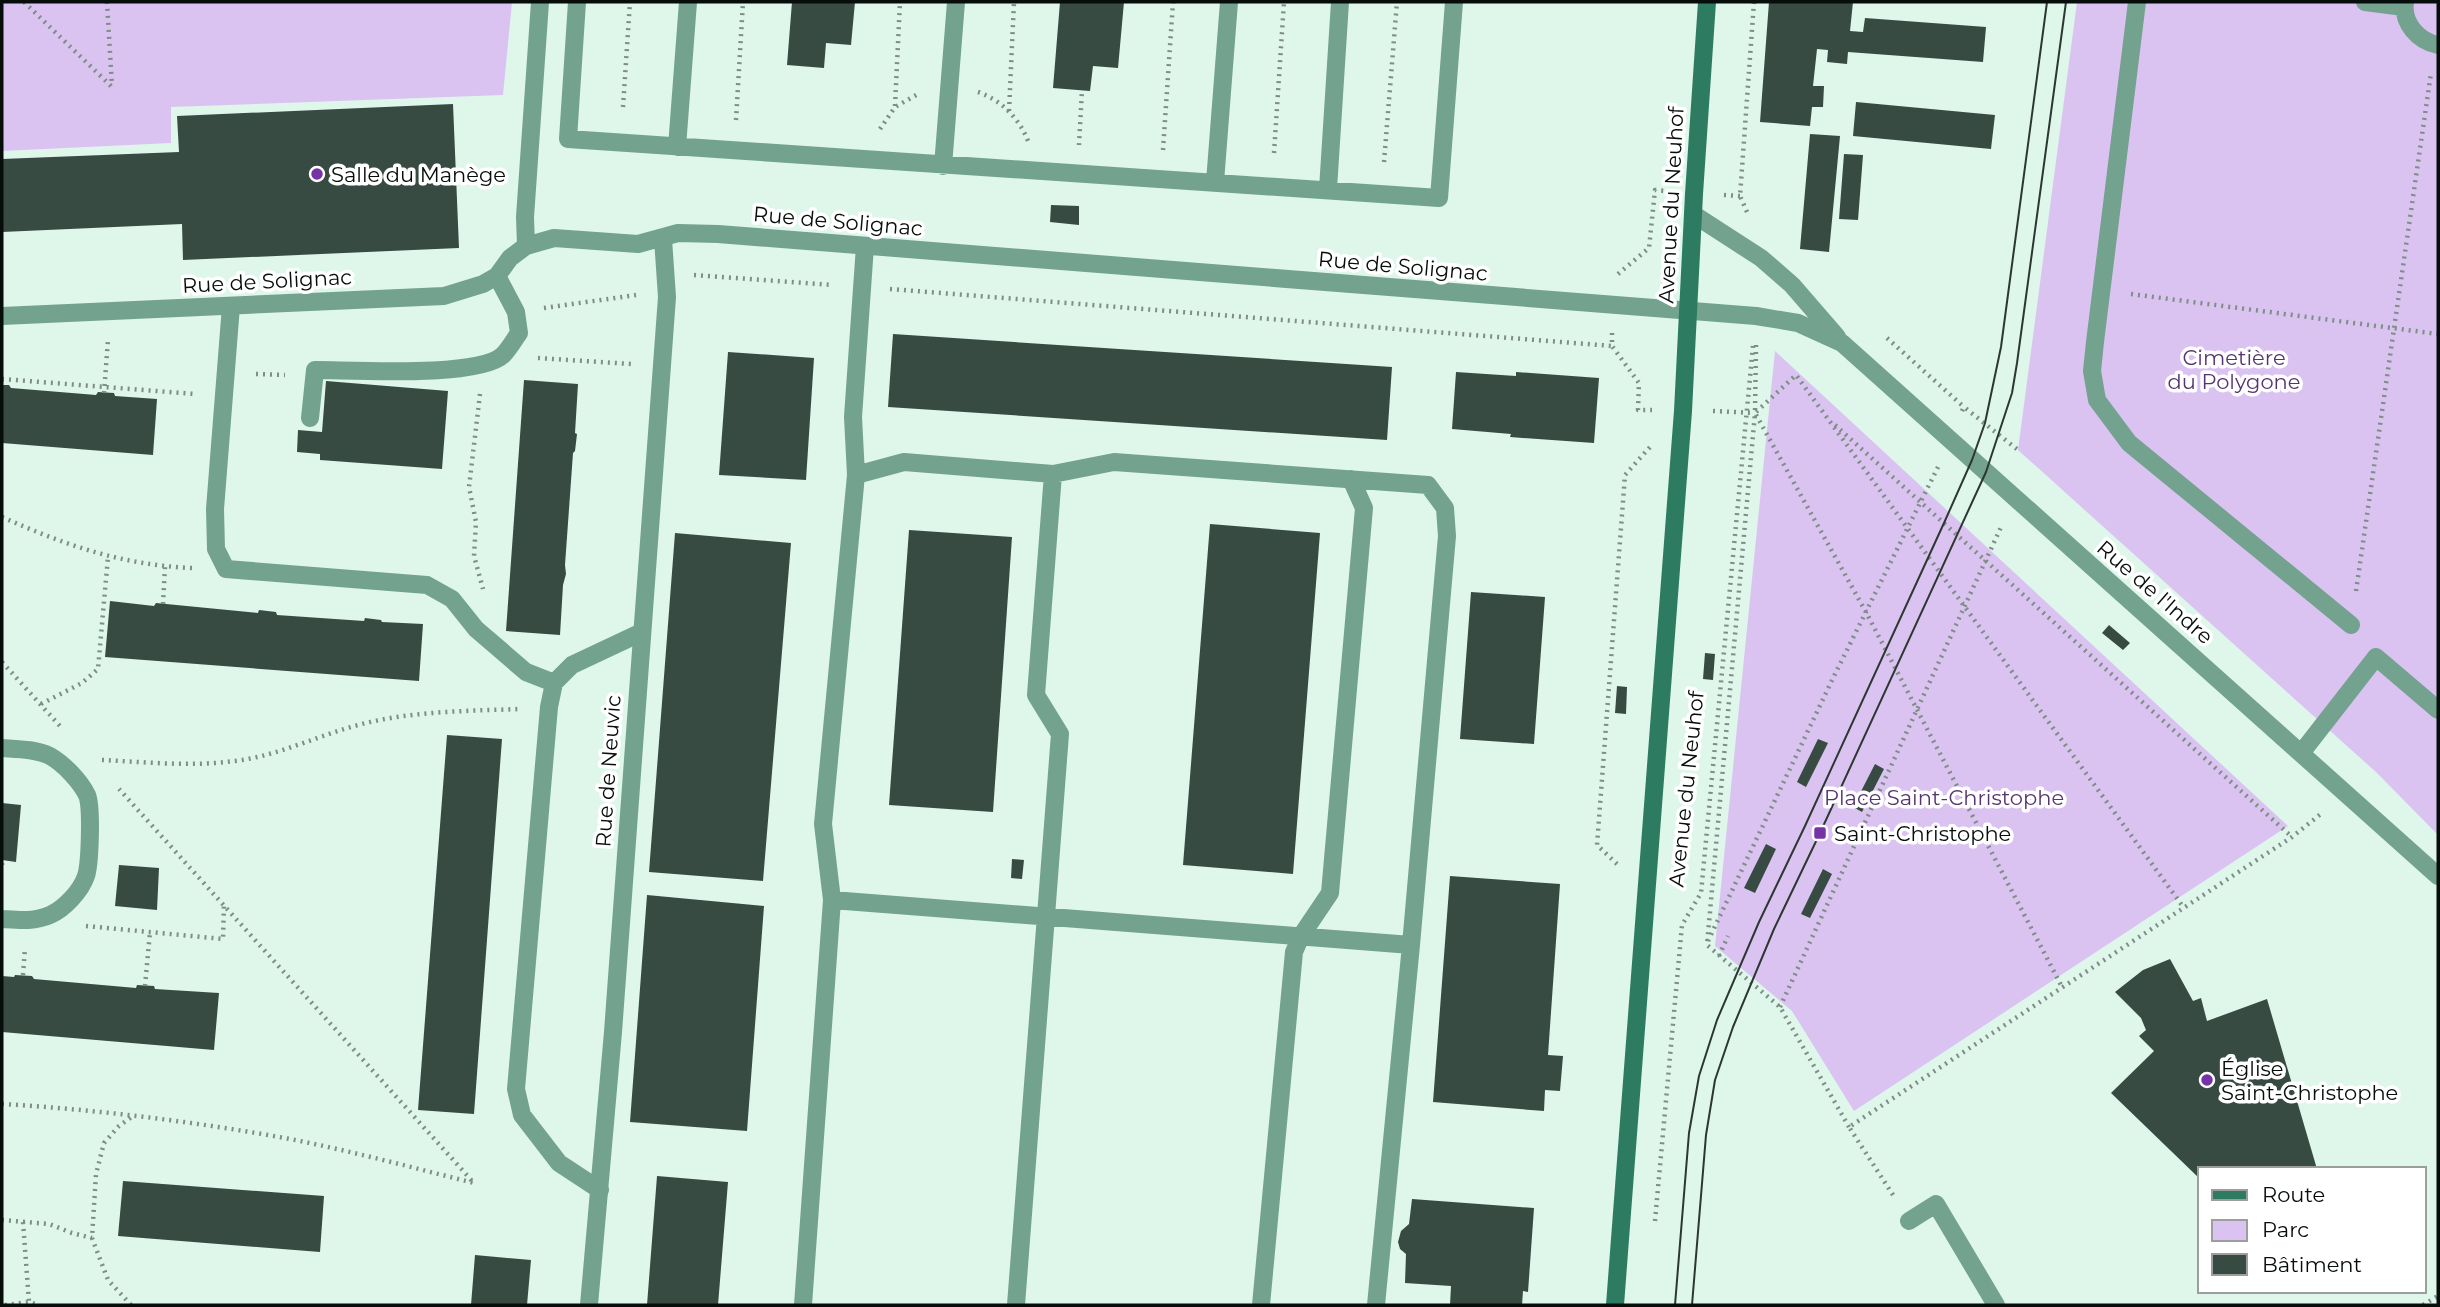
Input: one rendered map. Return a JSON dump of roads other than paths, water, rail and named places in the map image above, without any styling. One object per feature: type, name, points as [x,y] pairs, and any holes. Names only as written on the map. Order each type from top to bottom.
[{"type":"street","points":[[526,246],[525,216],[540,2]]},
{"type":"street","points":[[578,2],[568,139],[1439,198],[1454,2]]},
{"type":"street","points":[[677,147],[688,2]]},
{"type":"street","points":[[943,166],[956,2]]},
{"type":"street","points":[[1215,182],[1229,2]]},
{"type":"street","points":[[1328,189],[1340,2]]},
{"type":"street","name":"Avenue du Neuhof","points":[[1615,1305],[1683,411],[1707,2]]},
{"type":"street","points":[[2137,2],[2092,371],[2097,400],[2129,443],[2351,625]]},
{"type":"street","points":[[2365,2],[2405,4],[2410,28],[2418,36],[2437,45]]},
{"type":"street","name":"Rue de l'Indre","points":[[1693,214],[1761,258],[1791,285],[1842,342],[1950,441],[2438,876]]},
{"type":"street","name":"Rue de Solignac","points":[[2,316],[444,296],[468,290],[497,276],[510,258],[526,246],[554,238],[638,244],[678,233],[719,234],[1688,311]]},
{"type":"street","name":"Rue de Neuvic","points":[[589,1305],[667,297],[663,239]]},
{"type":"street","points":[[803,1305],[832,900],[823,824],[856,475],[852,417],[864,246]]},
{"type":"street","points":[[310,418],[315,370],[459,370],[483,365],[503,356],[519,333],[516,312],[497,276]]},
{"type":"street","points":[[231,306],[215,509],[216,549],[226,569],[427,585],[452,599],[476,629],[526,673],[554,683]]},
{"type":"street","name":"Rue de l'Indre","points":[[1688,311],[1756,316],[1798,323],[1842,342]]},
{"type":"street","points":[[856,475],[904,461],[1053,474],[1114,461],[1428,485],[1445,508],[1447,536],[1376,1305]]},
{"type":"street","points":[[1016,1305],[1059,734],[1036,695],[1053,474]]},
{"type":"street","points":[[1261,1305],[1294,952],[1301,936],[1330,893],[1364,508],[1351,479]]},
{"type":"street","points":[[600,1190],[559,1163],[522,1115],[516,1089],[549,707],[554,683],[572,666],[640,634]]},
{"type":"street","points":[[2302,752],[2376,657],[2438,710]]},
{"type":"street","points":[[2,748],[21,749],[49,756],[71,773],[87,796],[90,835],[86,876],[73,897],[51,915],[28,921],[2,919]]},
{"type":"street","points":[[832,900],[1411,945]]},
{"type":"street","points":[[1909,1221],[1936,1204],[1996,1305]]},
{"type":"tram line","points":[[1675,1305],[1689,1133],[1699,1076],[1717,1020],[1759,922],[1944,523],[1985,423],[2001,347],[2047,2]]},
{"type":"tram line","points":[[1692,1305],[1706,1135],[1715,1080],[1733,1027],[1774,929],[1986,472],[2012,393],[2066,2]]},
{"type":"place","name":"Salle du Manège","points":[[317,174]]},
{"type":"place","name":"Saint-Christophe","points":[[1820,833]]},
{"type":"place","name":"Église Saint-Christophe","points":[[2207,1080]]},
{"type":"park label","name":"Cimetière du Polygone","points":[[2234,369]]},
{"type":"park label","name":"Place Saint-Christophe","points":[[1944,797]]}]
